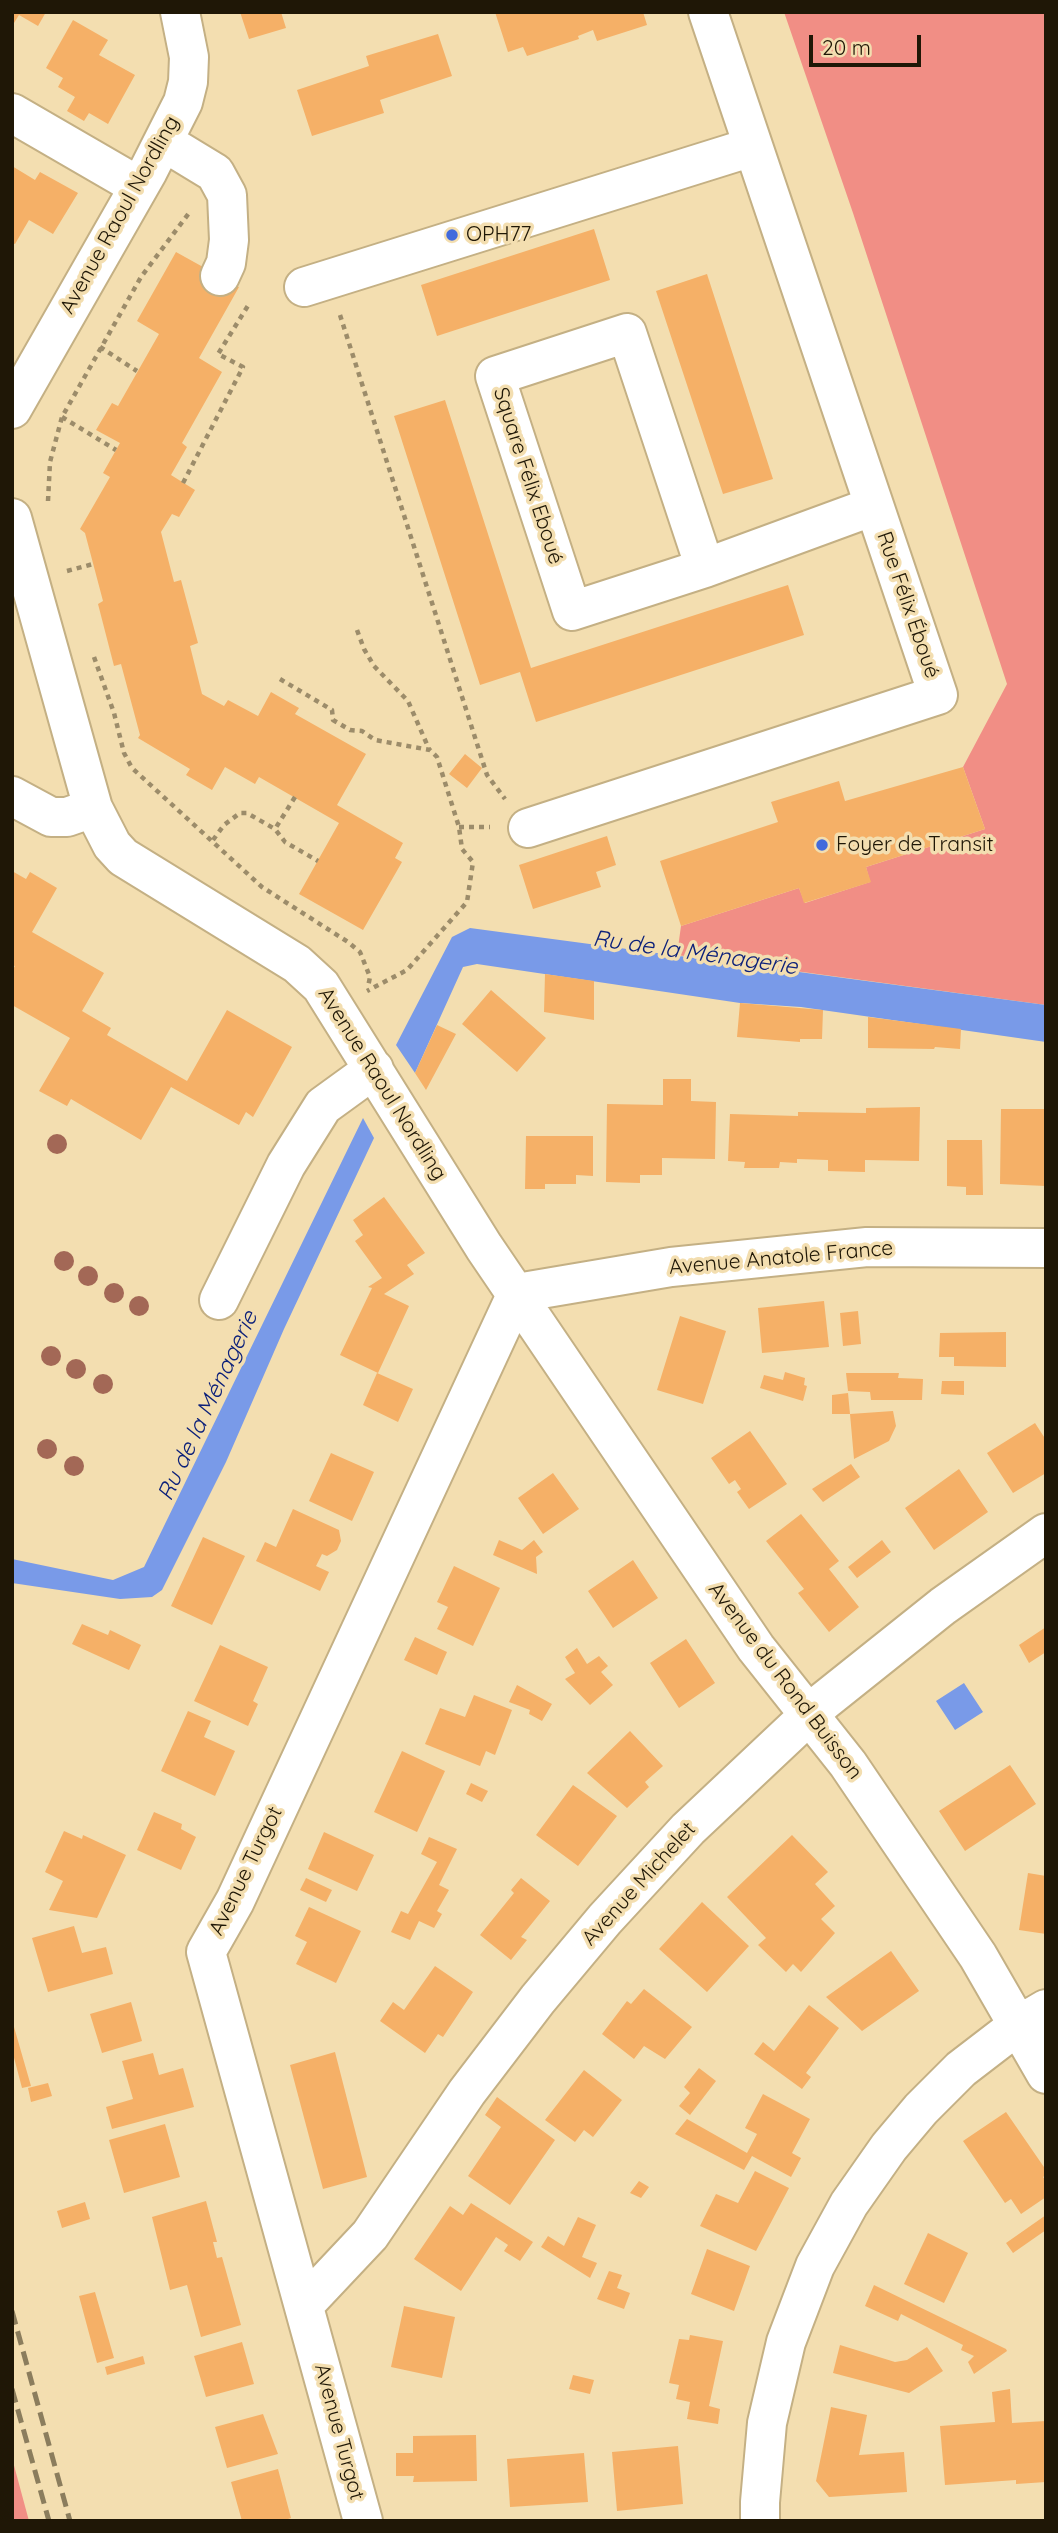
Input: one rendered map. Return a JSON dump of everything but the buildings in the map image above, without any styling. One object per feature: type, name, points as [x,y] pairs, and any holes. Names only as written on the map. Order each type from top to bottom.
[{"type":"street","name":"Avenue Raoul Nordling","points":[[12,408],[164,142],[183,103],[188,82],[188,43],[180,12]]},
{"type":"street","name":"Rue Félix Éboué","points":[[528,828],[938,695],[708,12]]},
{"type":"street","points":[[12,113],[138,186]]},
{"type":"street","points":[[164,142],[215,173],[227,195],[229,240],[226,263],[220,276]]},
{"type":"street","points":[[316,283],[752,147]]},
{"type":"street","name":"Square Félix Eboué","points":[[627,333],[705,568],[572,611],[495,376],[627,333]]},
{"type":"street","points":[[705,568],[874,506]]},
{"type":"street","name":"Avenue Raoul Nordling","points":[[30,514],[93,808],[103,832],[122,857],[297,964],[321,986],[352,1001],[374,1069],[484,1247],[517,1293]]},
{"type":"street","points":[[12,796],[51,817],[67,817],[93,808]]},
{"type":"street","points":[[219,1300],[286,1165],[323,1106],[374,1069]]},
{"type":"street","name":"Avenue Anatole France","points":[[517,1293],[671,1268],[853,1248],[1046,1248]]},
{"type":"street","name":"Avenue du Rond Buisson","points":[[517,1293],[756,1648],[849,1764],[978,1956],[1031,2017],[1046,2074]]},
{"type":"street","name":"Avenue Turgot","points":[[363,2521],[206,1952],[235,1901],[517,1293]]},
{"type":"street","name":"Avenue Michelet","points":[[305,2304],[370,2235],[467,2092],[538,1998],[605,1919],[688,1829],[808,1714],[943,1606],[1046,1533]]},
{"type":"street","points":[[760,2521],[767,2423],[786,2342],[815,2266],[849,2204],[897,2137],[921,2109],[961,2069],[1031,2017]]},
{"type":"path","points":[[30,514],[47,486],[50,461],[62,417],[99,347],[141,277],[191,210]]},
{"type":"path","points":[[316,283],[487,775],[528,828]]},
{"type":"path","points":[[183,483],[243,367],[218,354],[254,296]]},
{"type":"path","points":[[99,347],[137,372]]},
{"type":"path","points":[[62,417],[116,450]]},
{"type":"path","points":[[61,560],[65,572],[93,564]]},
{"type":"path","points":[[352,1001],[407,970],[467,902],[472,862],[463,849],[459,827],[437,757],[430,750],[408,701],[374,666],[357,629]]},
{"type":"path","points":[[93,654],[114,713],[124,753],[132,768],[214,840],[262,887],[360,952],[370,977],[352,1001]]},
{"type":"path","points":[[280,679],[332,710],[333,720],[351,730],[362,731],[375,740],[430,750]]},
{"type":"path","points":[[275,829],[295,797]]},
{"type":"path","points":[[214,840],[224,825],[240,813],[247,813],[275,829],[285,842],[318,861]]},
{"type":"path","points":[[459,827],[528,828]]},
{"type":"shaded area","points":[[784,12],[1046,12],[1046,1005],[677,955],[681,926],[799,888],[805,903],[870,882],[866,867],[985,829],[963,767],[1007,684],[853,213]]},
{"type":"shaded area","points":[[12,2458],[29,2521],[12,2521]]},
{"type":"water","points":[[470,928],[1046,1005],[1046,1042],[801,1007],[740,1003],[477,964],[463,967],[415,1073],[396,1045],[452,937]]},
{"type":"water","points":[[363,1118],[374,1138],[284,1329],[226,1462],[162,1590],[152,1597],[120,1599],[12,1583],[12,1559],[113,1580],[144,1567]]},
{"type":"water","points":[[964,1683],[983,1712],[955,1730],[936,1701]]},
{"type":"railway","points":[[12,2311],[70,2521]]},
{"type":"railway","points":[[12,2389],[49,2521]]},
{"type":"place","name":"OPH77","points":[[452,235]]},
{"type":"place","name":"Foyer de Transit","points":[[822,845]]},
{"type":"water label","name":"Ru de la Ménagerie","points":[[695,953]]},
{"type":"water label","name":"Ru de la Ménagerie","points":[[208,1406]]}]
